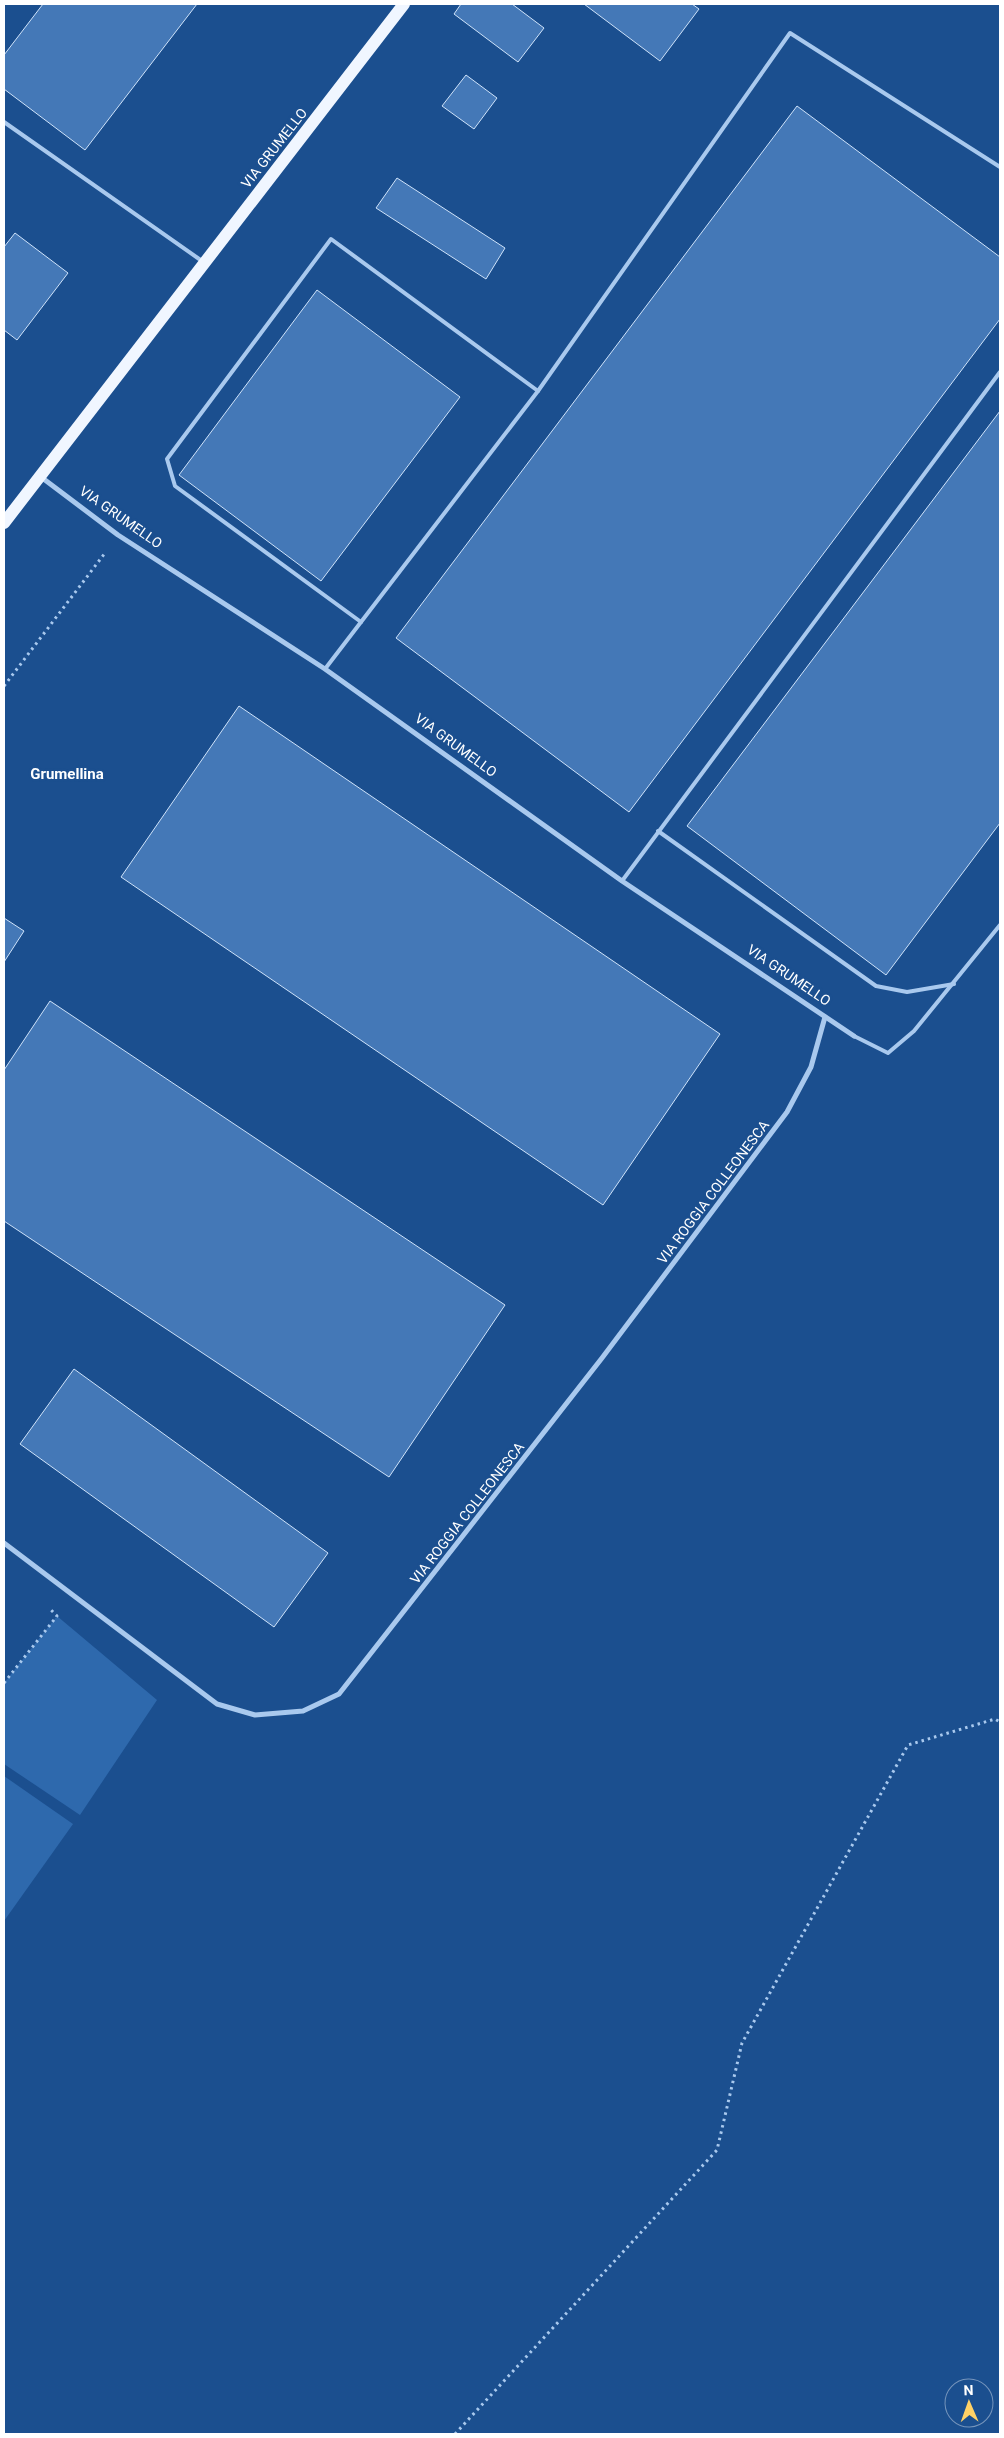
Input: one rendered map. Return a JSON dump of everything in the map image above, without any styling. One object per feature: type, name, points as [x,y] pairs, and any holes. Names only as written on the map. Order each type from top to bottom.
[{"type":"main road","name":"VIA GRUMELLO","points":[[4,524],[404,4]]},
{"type":"street","name":"VIA GRUMELLO","points":[[41,478],[118,535],[324,669],[622,881],[854,1036]]},
{"type":"street","name":"VIA ROGGIA COLLEONESCA","points":[[4,1543],[217,1704],[255,1715],[302,1711],[339,1694],[602,1358],[787,1112],[811,1067],[825,1017]]},
{"type":"lane","points":[[324,669],[538,391],[790,34],[1000,167]]},
{"type":"lane","points":[[4,122],[204,262]]},
{"type":"lane","points":[[361,622],[175,486],[167,459],[331,239],[538,391]]},
{"type":"lane","points":[[622,881],[1000,372]]},
{"type":"lane","points":[[658,831],[876,986],[907,992],[954,984]]},
{"type":"lane","points":[[854,1036],[888,1053],[914,1031],[1000,925]]},
{"type":"path","points":[[4,686],[118,535]]},
{"type":"path","points":[[4,1683],[57,1616],[34,1596],[52,1579]]},
{"type":"path","points":[[455,2434],[717,2150],[742,2043],[908,1745],[996,1719],[1000,1722]]},
{"type":"shaded area","points":[[57,1616],[157,1700],[80,1815],[4,1764],[4,1683]]},
{"type":"shaded area","points":[[4,1776],[73,1824],[4,1921]]},
{"type":"building","points":[[43,4],[197,4],[85,150],[4,89],[4,55]]},
{"type":"building","points":[[461,4],[512,4],[544,28],[518,62],[454,14]]},
{"type":"building","points":[[584,4],[692,4],[699,9],[660,61]]},
{"type":"building","points":[[466,75],[497,98],[474,129],[442,106]]},
{"type":"building","points":[[797,106],[1000,257],[1000,319],[629,812],[396,638]]},
{"type":"building","points":[[397,178],[505,248],[486,279],[376,208]]},
{"type":"building","points":[[15,233],[68,273],[17,340],[4,330],[4,247]]},
{"type":"building","points":[[317,290],[460,397],[321,581],[179,475]]},
{"type":"building","points":[[1000,411],[1000,823],[886,975],[687,826]]},
{"type":"building","points":[[239,706],[720,1034],[603,1205],[121,877]]},
{"type":"building","points":[[4,918],[24,931],[4,962]]},
{"type":"building","points":[[50,1001],[505,1305],[389,1477],[4,1221],[4,1070]]},
{"type":"building","points":[[74,1369],[328,1553],[274,1627],[20,1444]]},
{"type":"district","name":"Grumellina","points":[[67,774]]}]
